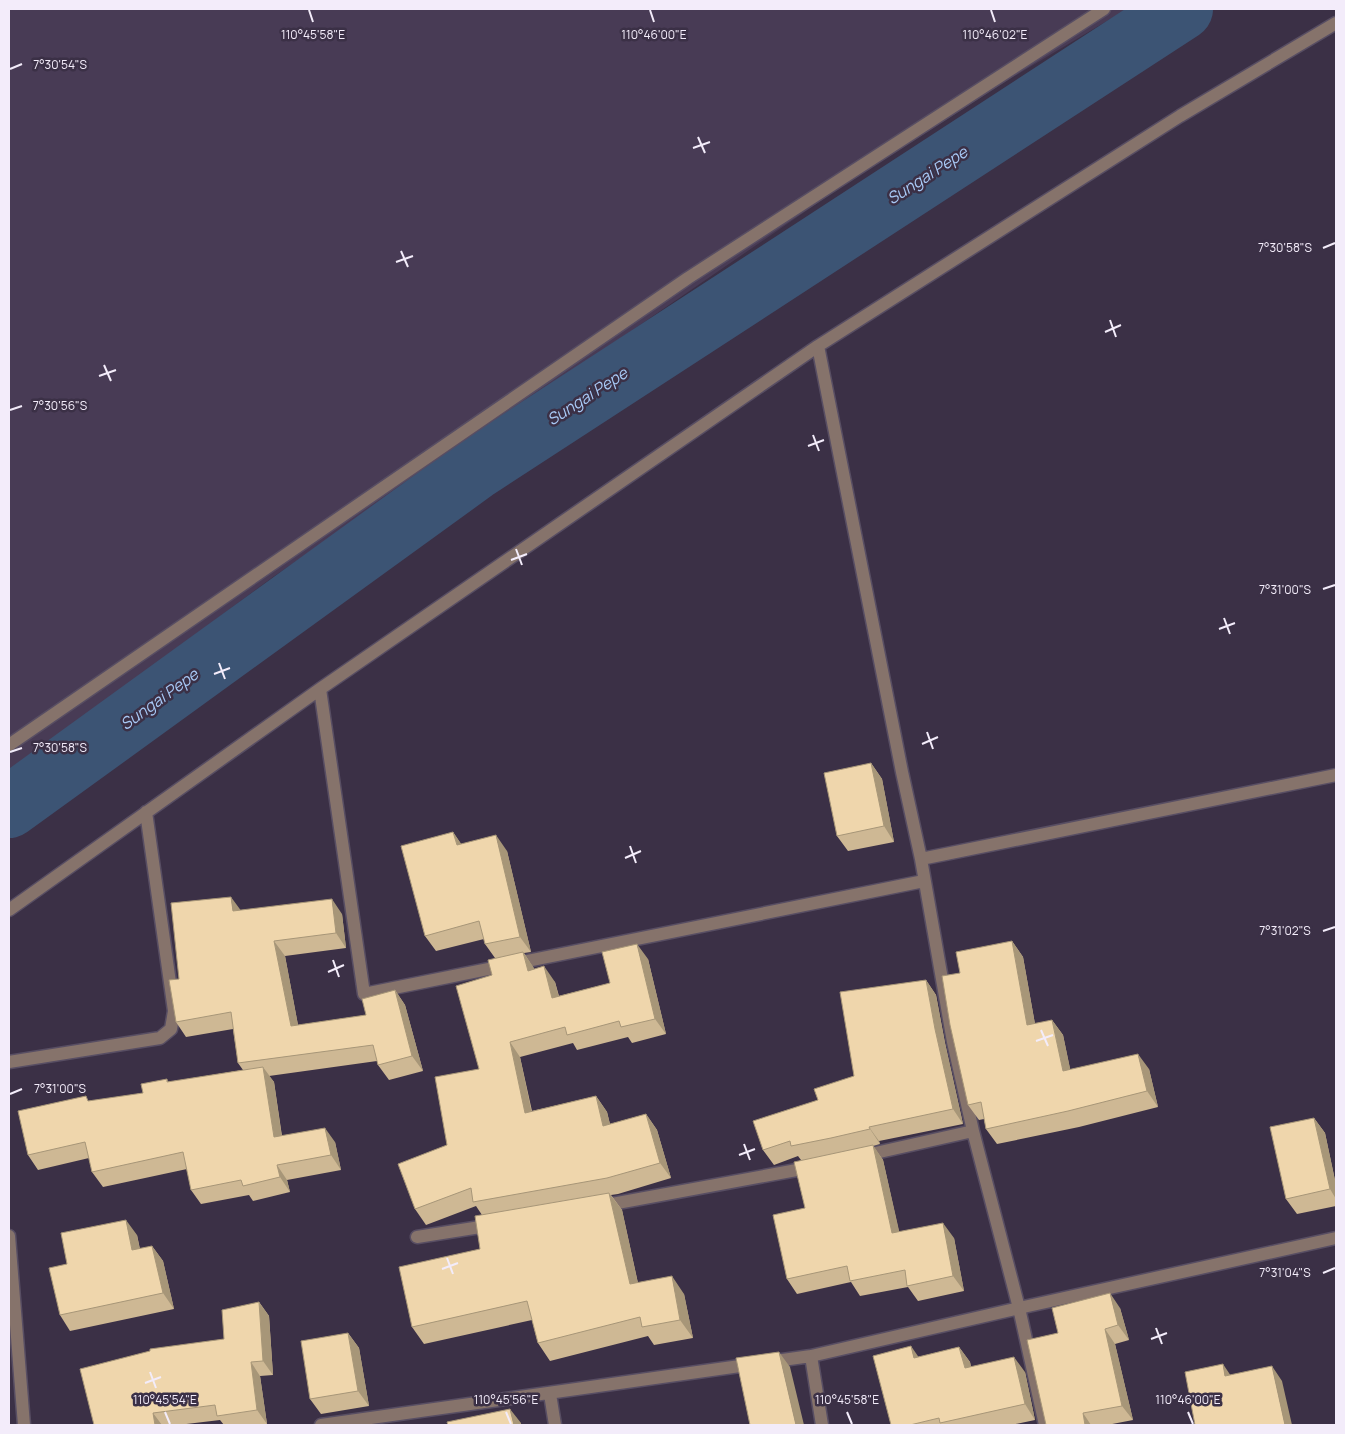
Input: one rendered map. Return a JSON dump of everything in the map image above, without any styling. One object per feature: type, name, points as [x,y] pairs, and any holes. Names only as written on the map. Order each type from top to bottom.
[{"type":"street","points":[[9,745],[688,278],[1068,30],[1104,9]]},
{"type":"street","points":[[9,910],[320,689],[818,346],[1180,116],[1336,23]]},
{"type":"street","points":[[818,346],[898,753],[921,859],[953,1042],[973,1131],[1019,1308],[1046,1425]]},
{"type":"street","points":[[320,689],[364,994],[924,881]]},
{"type":"street","points":[[921,859],[1336,775]]},
{"type":"street","points":[[9,1062],[160,1038],[171,1029],[174,1011],[146,812]]},
{"type":"street","points":[[852,1159],[973,1131]]},
{"type":"street","points":[[592,1207],[825,1164]]},
{"type":"street","points":[[417,1237],[507,1222]]},
{"type":"street","points":[[9,1236],[11,1292],[24,1425]]},
{"type":"street","points":[[321,1425],[811,1356],[1336,1238]]},
{"type":"street","points":[[811,1356],[822,1425]]},
{"type":"street","points":[[550,1394],[555,1425]]},
{"type":"shaded area","points":[[9,9],[1127,9],[1013,77],[838,189],[273,577],[9,773]]},
{"type":"building","points":[[871,763],[884,826],[837,836],[824,773]]},
{"type":"building","points":[[453,832],[457,845],[496,835],[520,937],[485,944],[479,921],[425,936],[401,846]]},
{"type":"building","points":[[231,897],[233,911],[332,899],[336,933],[274,941],[291,1026],[366,1015],[362,999],[395,990],[412,1056],[378,1065],[373,1045],[238,1063],[231,1012],[176,1022],[169,980],[179,979],[171,903]]},
{"type":"building","points":[[1012,941],[1027,1025],[1052,1020],[1063,1071],[1138,1054],[1147,1091],[986,1129],[981,1102],[968,1105],[950,1025],[942,976],[960,973],[956,952]]},
{"type":"building","points":[[637,944],[655,1019],[621,1027],[619,1021],[567,1035],[565,1027],[510,1042],[525,1113],[596,1096],[603,1126],[646,1114],[660,1163],[607,1178],[473,1202],[471,1188],[415,1209],[398,1164],[447,1145],[435,1077],[479,1069],[456,986],[492,975],[488,960],[523,952],[528,971],[544,966],[552,998],[610,983],[602,952]]},
{"type":"building","points":[[926,980],[953,1109],[791,1146],[790,1141],[763,1150],[753,1121],[818,1100],[814,1089],[854,1076],[840,992]]},
{"type":"building","points":[[263,1067],[274,1137],[325,1128],[331,1155],[277,1165],[280,1177],[243,1186],[241,1180],[191,1190],[183,1152],[92,1172],[85,1142],[28,1155],[18,1111],[86,1096],[88,1101],[143,1093],[141,1084],[167,1079],[167,1082]]},
{"type":"building","points":[[1314,1118],[1330,1189],[1286,1199],[1270,1127]]},
{"type":"building","points":[[873,1145],[892,1233],[943,1223],[953,1276],[907,1286],[905,1270],[850,1281],[847,1266],[787,1279],[773,1215],[805,1208],[794,1162]]},
{"type":"building","points":[[609,1193],[630,1284],[672,1276],[680,1320],[642,1327],[640,1317],[538,1343],[527,1301],[412,1327],[399,1267],[480,1249],[475,1216]]},
{"type":"building","points":[[126,1220],[132,1250],[152,1246],[163,1293],[60,1315],[49,1268],[67,1264],[61,1233]]},
{"type":"building","points":[[1110,1293],[1118,1325],[1105,1329],[1122,1406],[1083,1413],[1085,1425],[1046,1425],[1027,1340],[1058,1333],[1052,1308]]},
{"type":"building","points":[[259,1302],[263,1361],[251,1362],[257,1410],[217,1416],[215,1405],[153,1413],[155,1425],[94,1425],[80,1369],[150,1351],[150,1349],[224,1339],[222,1310]]},
{"type":"building","points":[[348,1333],[358,1391],[310,1399],[301,1341]]},
{"type":"building","points":[[911,1346],[914,1358],[959,1347],[965,1368],[1014,1357],[1025,1404],[940,1423],[939,1418],[910,1425],[891,1425],[873,1356]]},
{"type":"building","points":[[779,1352],[796,1425],[750,1425],[736,1358]]},
{"type":"building","points":[[1223,1364],[1225,1376],[1272,1366],[1285,1425],[1195,1425],[1185,1372]]},
{"type":"building","points":[[510,1409],[514,1425],[448,1425],[447,1422]]},
{"type":"waterway","name":"Sungai Pepe","points":[[9,807],[477,468],[1182,9]]}]
